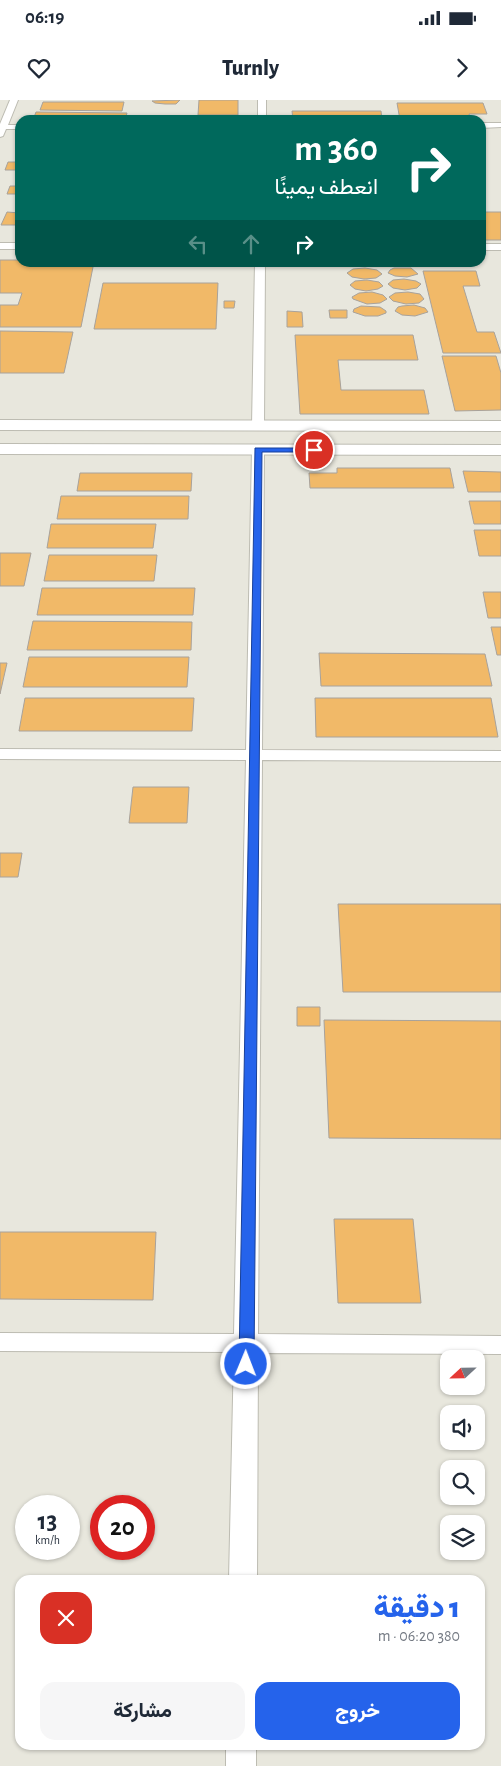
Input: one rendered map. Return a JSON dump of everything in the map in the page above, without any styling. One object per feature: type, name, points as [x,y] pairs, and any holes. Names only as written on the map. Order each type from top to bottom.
[{"type":"street","points":[[0,425],[501,426]]},
{"type":"street","points":[[0,449],[501,450]]},
{"type":"lane","points":[[1,129],[14,100]]},
{"type":"lane","points":[[262,100],[262,115]]},
{"type":"lane","points":[[486,126],[501,125]]},
{"type":"lane","points":[[1,129],[15,128]]},
{"type":"lane","points":[[0,246],[15,246]]},
{"type":"lane","points":[[486,247],[501,247]]},
{"type":"lane","points":[[258,425],[260,267]]},
{"type":"lane","points":[[244,1575],[258,450]]},
{"type":"lane","points":[[0,754],[501,756]]},
{"type":"lane","points":[[0,1342],[501,1345]]},
{"type":"lane","points":[[241,1750],[241,1766]]},
{"type":"building","points":[[180,100],[176,104],[155,103],[152,101]]},
{"type":"building","points":[[199,100],[238,100],[238,115],[198,115]]},
{"type":"building","points":[[43,102],[124,102],[122,111],[40,110]]},
{"type":"building","points":[[397,103],[483,103],[487,114],[469,115],[399,115]]},
{"type":"building","points":[[292,111],[381,111],[381,115],[292,115]]},
{"type":"building","points":[[36,112],[127,113],[126,115],[35,115]]},
{"type":"building","points":[[8,162],[15,162],[15,170],[5,170]]},
{"type":"building","points":[[10,186],[15,186],[15,194],[7,194]]},
{"type":"building","points":[[7,212],[15,213],[15,225],[1,225]]},
{"type":"building","points":[[486,212],[501,212],[501,240],[486,240]]},
{"type":"building","points":[[0,260],[15,260],[15,267],[93,267],[81,327],[0,327],[0,305],[18,305],[22,293],[0,293]]},
{"type":"building","points":[[394,268],[411,268],[418,274],[407,277],[388,273]]},
{"type":"building","points":[[353,269],[377,270],[382,274],[376,278],[364,279],[352,277],[347,273]]},
{"type":"building","points":[[423,271],[476,271],[480,286],[463,286],[477,332],[494,332],[501,353],[443,353]]},
{"type":"building","points":[[404,279],[421,284],[417,288],[405,290],[393,288],[388,284],[393,280]]},
{"type":"building","points":[[355,281],[379,282],[383,286],[366,291],[355,289],[350,285]]},
{"type":"building","points":[[103,283],[218,283],[216,329],[94,329]]},
{"type":"building","points":[[372,292],[383,295],[387,299],[380,303],[367,304],[352,297],[359,293]]},
{"type":"building","points":[[408,292],[420,294],[424,299],[419,303],[406,304],[393,301],[389,297],[395,293]]},
{"type":"building","points":[[224,301],[235,301],[234,308],[224,308]]},
{"type":"building","points":[[414,305],[425,308],[428,312],[415,316],[402,315],[395,311],[398,307]]},
{"type":"building","points":[[361,306],[380,307],[386,313],[378,316],[365,316],[353,312],[354,309]]},
{"type":"building","points":[[329,310],[347,310],[347,318],[330,318]]},
{"type":"building","points":[[287,311],[302,312],[303,327],[287,327]]},
{"type":"building","points":[[0,331],[73,332],[64,373],[0,373]]},
{"type":"building","points":[[295,335],[413,335],[418,360],[338,360],[341,390],[424,390],[429,414],[300,414]]},
{"type":"building","points":[[442,356],[496,356],[501,373],[501,410],[455,411]]},
{"type":"building","points":[[337,468],[450,468],[454,488],[310,488],[309,473],[337,473]]},
{"type":"building","points":[[463,471],[501,472],[501,492],[468,492]]},
{"type":"building","points":[[80,473],[192,473],[191,491],[77,491]]},
{"type":"building","points":[[61,496],[189,496],[188,519],[57,519]]},
{"type":"building","points":[[469,501],[501,501],[501,524],[474,524]]},
{"type":"building","points":[[51,524],[156,524],[153,548],[47,548]]},
{"type":"building","points":[[474,530],[501,530],[501,556],[479,556]]},
{"type":"building","points":[[0,553],[31,553],[24,586],[0,586]]},
{"type":"building","points":[[49,555],[157,555],[154,581],[44,581]]},
{"type":"building","points":[[42,588],[195,588],[193,615],[37,615]]},
{"type":"building","points":[[483,592],[501,592],[501,618],[488,618]]},
{"type":"building","points":[[33,621],[192,622],[191,650],[27,650]]},
{"type":"building","points":[[491,627],[501,627],[501,655],[497,655]]},
{"type":"building","points":[[319,653],[485,654],[492,686],[321,686]]},
{"type":"building","points":[[29,657],[189,657],[187,687],[23,687]]},
{"type":"building","points":[[0,663],[7,663],[0,694]]},
{"type":"building","points":[[25,698],[194,698],[192,731],[19,731]]},
{"type":"building","points":[[315,698],[491,698],[498,737],[316,737]]},
{"type":"building","points":[[133,787],[189,787],[187,823],[129,823]]},
{"type":"building","points":[[0,853],[22,853],[18,877],[0,877]]},
{"type":"building","points":[[338,904],[501,904],[501,992],[343,992]]},
{"type":"building","points":[[297,1007],[320,1007],[320,1026],[297,1026]]},
{"type":"building","points":[[324,1020],[501,1021],[501,1139],[329,1138]]},
{"type":"building","points":[[334,1219],[413,1219],[421,1303],[338,1303]]},
{"type":"building","points":[[0,1232],[156,1232],[153,1300],[0,1299]]},
{"type":"route","points":[[246,1364],[258,450],[314,450]]}]
